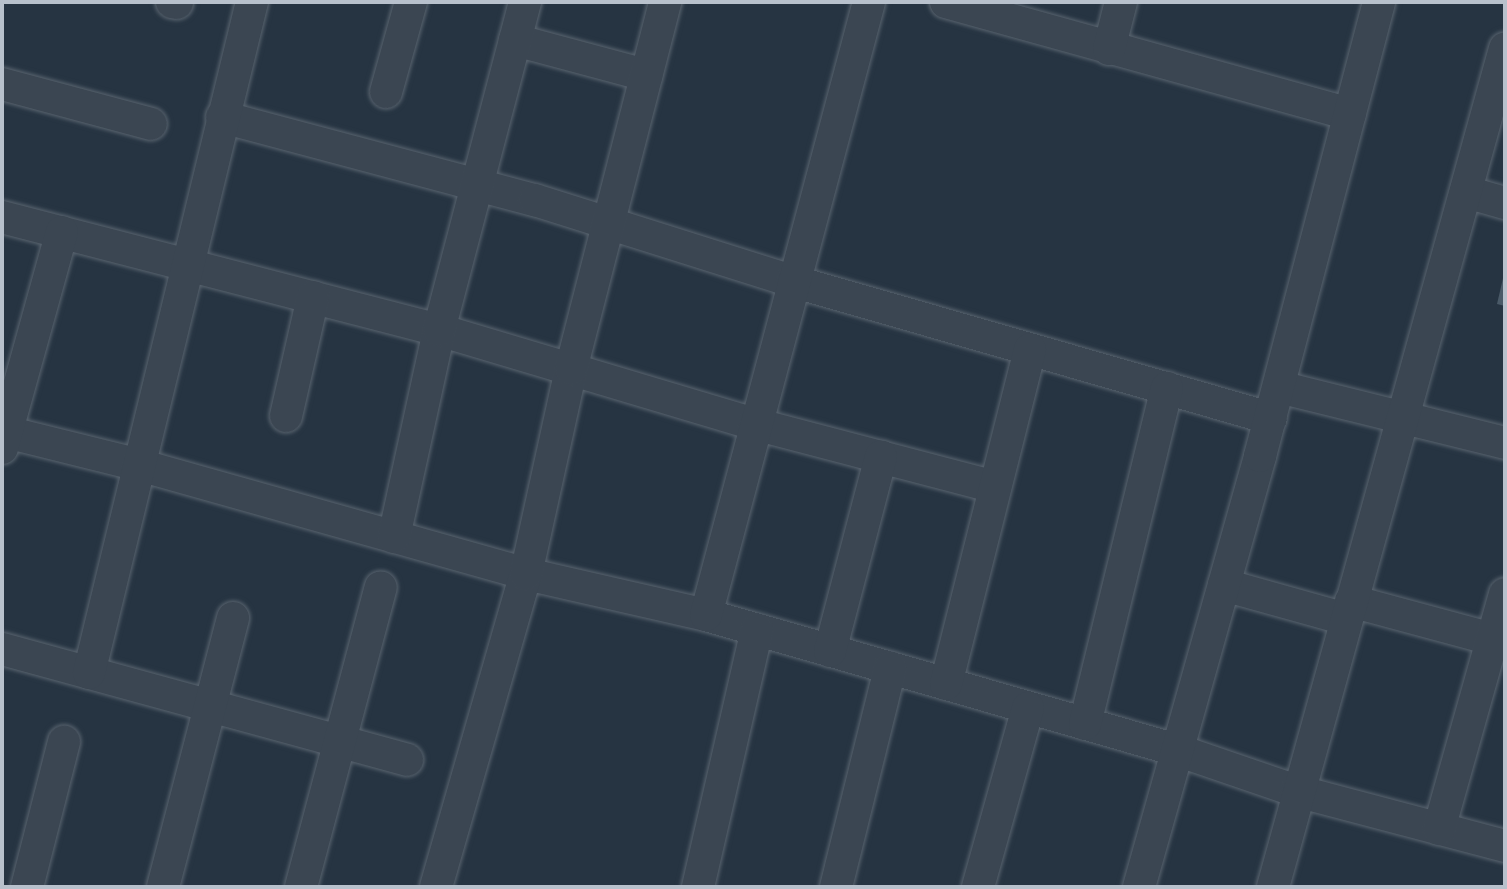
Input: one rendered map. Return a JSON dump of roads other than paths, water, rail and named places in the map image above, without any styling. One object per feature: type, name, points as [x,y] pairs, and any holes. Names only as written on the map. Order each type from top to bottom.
[{"type":"street","points":[[89,673],[252,2]]},
{"type":"street","points":[[386,92],[411,2]]},
{"type":"street","points":[[394,537],[439,330],[525,2]]},
{"type":"street","points":[[436,887],[526,574],[571,369],[665,2]]},
{"type":"street","points":[[706,615],[792,281],[869,2]]},
{"type":"street","points":[[946,2],[1350,114]]},
{"type":"street","points":[[1108,49],[1121,2]]},
{"type":"street","points":[[1139,887],[1271,418],[1379,2]]},
{"type":"street","points":[[515,40],[646,75]]},
{"type":"street","points":[[1273,887],[1297,791],[1404,418],[1505,49]]},
{"type":"street","points":[[2,84],[151,124]]},
{"type":"street","points":[[222,117],[477,185],[792,281],[1271,418]]},
{"type":"street","points":[[1466,192],[1505,203]]},
{"type":"street","points":[[2,217],[439,330],[755,424],[995,487]]},
{"type":"street","points":[[62,232],[3,437],[139,465],[526,574],[706,615],[1177,750],[1297,791],[1505,846]]},
{"type":"street","points":[[286,416],[313,297]]},
{"type":"street","points":[[946,684],[1030,349]]},
{"type":"street","points":[[1279,387],[1505,443]]},
{"type":"street","points":[[1085,724],[1167,388]]},
{"type":"street","points":[[830,651],[881,457]]},
{"type":"street","points":[[1224,585],[1492,639]]},
{"type":"street","points":[[301,887],[381,587]]},
{"type":"street","points":[[1439,829],[1505,594]]},
{"type":"street","points":[[163,887],[213,707],[233,618]]},
{"type":"street","points":[[698,887],[757,630]]},
{"type":"street","points":[[2,649],[407,760]]},
{"type":"street","points":[[836,887],[890,668]]},
{"type":"street","points":[[978,887],[1028,708]]},
{"type":"street","points":[[27,887],[64,742]]}]
